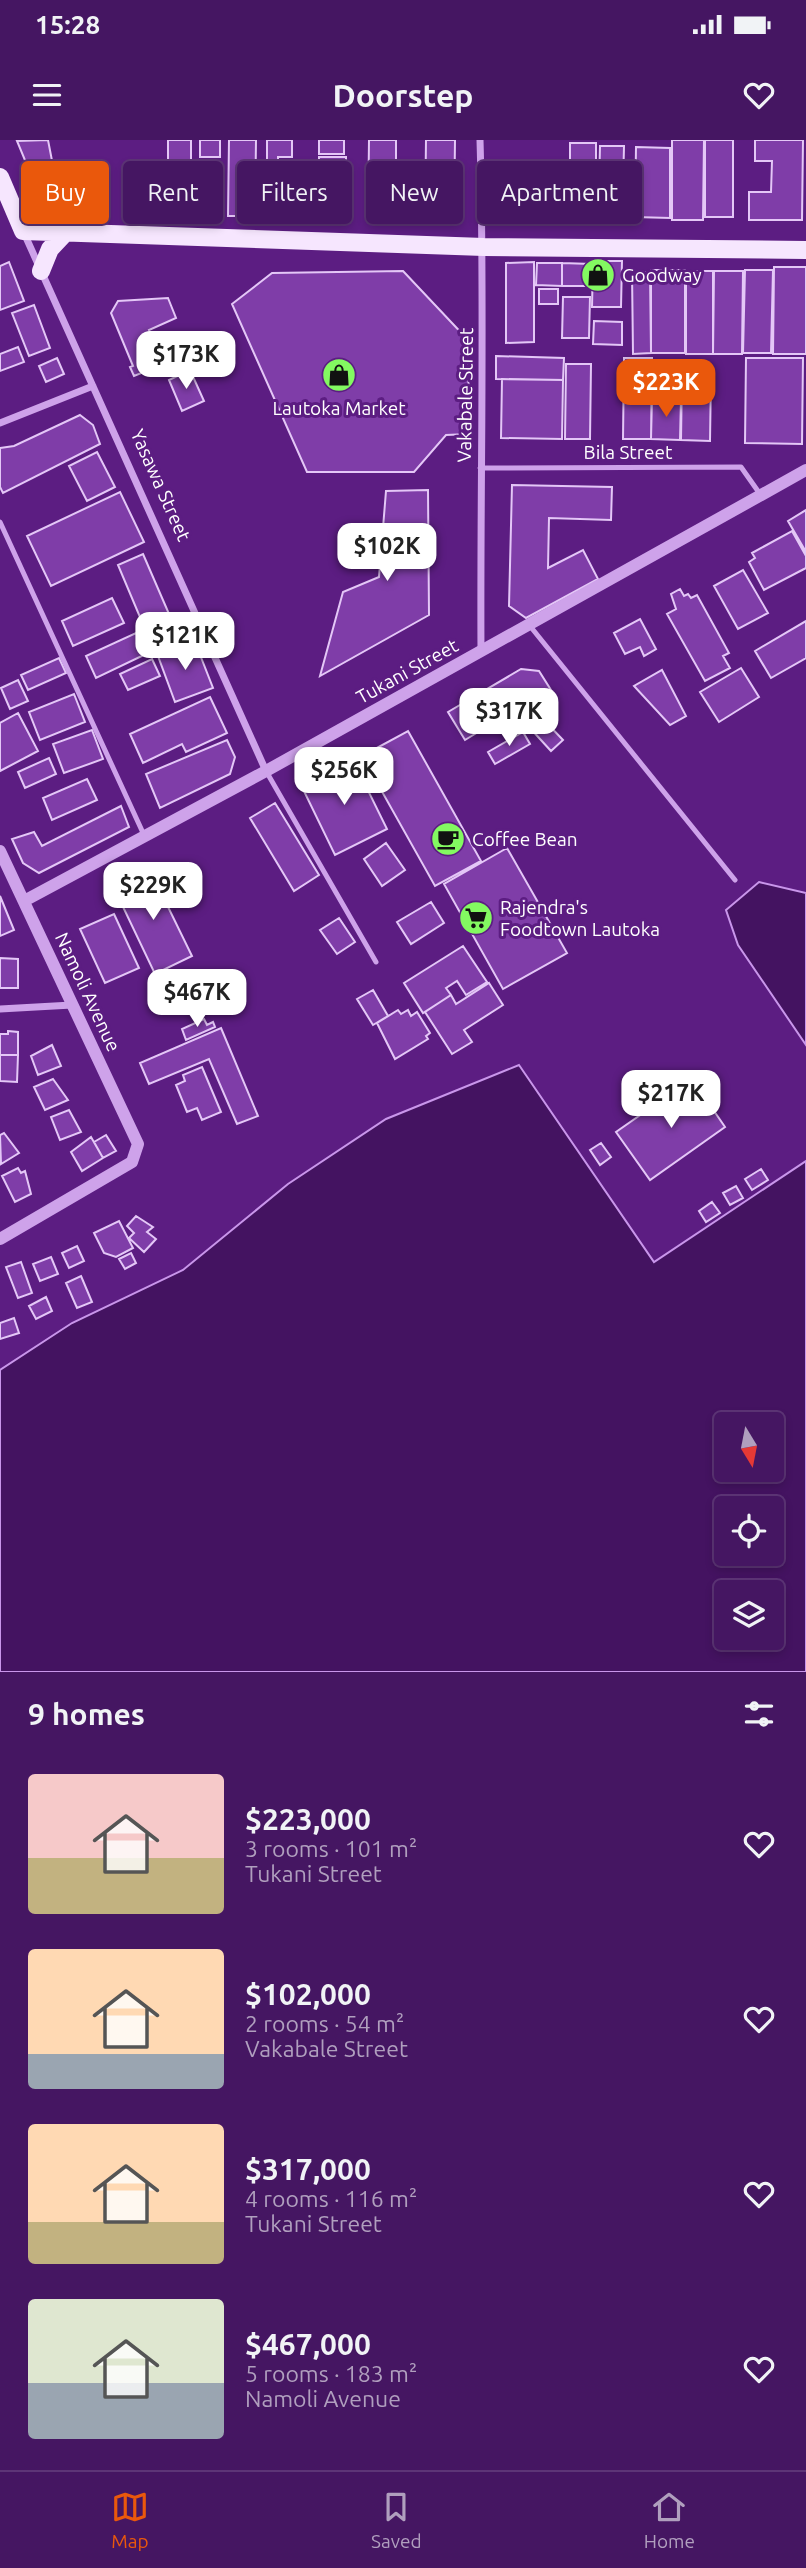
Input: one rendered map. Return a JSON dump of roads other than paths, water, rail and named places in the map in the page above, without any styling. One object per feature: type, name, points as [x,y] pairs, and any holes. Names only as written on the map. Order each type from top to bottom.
[{"type":"main road","name":"Yasawa Street","points":[[0,177],[23,231]]},
{"type":"main road","points":[[23,231],[484,247],[806,250]]},
{"type":"main road","points":[[41,271],[50,249],[66,232]]},
{"type":"street","name":"Vakabale Street","points":[[481,140],[484,247],[480,468],[481,651]]},
{"type":"street","name":"Yasawa Street","points":[[23,231],[266,771]]},
{"type":"street","points":[[0,423],[93,386]]},
{"type":"street","name":"Tukani Street","points":[[24,901],[145,838],[806,470]]},
{"type":"street","name":"Namoli Avenue","points":[[0,851],[138,1140],[138,1151],[132,1161],[0,1239]]},
{"type":"street","points":[[0,1009],[72,1005]]},
{"type":"lane","name":"Bila Street","points":[[480,468],[741,467],[762,496]]},
{"type":"lane","points":[[0,523],[145,838]]},
{"type":"lane","points":[[529,625],[735,880]]},
{"type":"lane","points":[[266,771],[376,962]]},
{"type":"place","name":"Goodway","points":[[598,275]]},
{"type":"place","name":"Lautoka Market","points":[[339,375]]},
{"type":"place","name":"Coffee Bean","points":[[448,839]]},
{"type":"place","name":"Rajendra's Foodtown Lautoka","points":[[476,918]]}]
